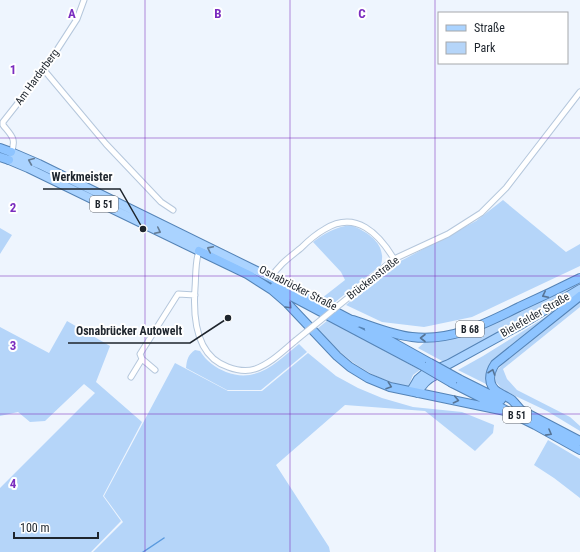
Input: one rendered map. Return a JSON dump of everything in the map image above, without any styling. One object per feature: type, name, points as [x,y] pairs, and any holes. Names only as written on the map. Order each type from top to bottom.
[{"type":"highway","name":"Osnabrücker Straße","points":[[0,148],[10,156]]},
{"type":"highway","name":"Osnabrücker Straße","points":[[0,157],[10,156]]},
{"type":"highway","name":"Osnabrücker Straße","points":[[199,251],[427,364]]},
{"type":"highway","points":[[246,274],[272,290],[287,303],[318,338],[337,356],[350,367],[368,378],[390,387],[510,412]]},
{"type":"highway","name":"Osnabrücker Straße","points":[[271,278],[353,320],[510,412],[580,450]]},
{"type":"highway","name":"B 68","points":[[353,320],[411,337],[426,338],[456,335],[488,322],[580,278]]},
{"type":"highway","name":"B 68","points":[[521,410],[512,400],[497,392],[492,386],[489,379],[491,370],[495,364],[580,295]]},
{"type":"highway","name":"Osnabrücker Straße","points":[[456,381],[521,410],[580,441]]},
{"type":"main road","name":"Osnabrücker Straße","points":[[10,156],[42,174],[199,251]]},
{"type":"main road","name":"Osnabrücker Straße","points":[[10,156],[39,164],[271,278]]},
{"type":"main road","name":"Bielefelder Straße","points":[[414,392],[418,379],[424,374],[449,364],[522,324],[580,289]]},
{"type":"main road","name":"Bielefelder Straße","points":[[414,392],[421,387],[428,378],[452,368],[580,295]]},
{"type":"street","name":"Am Harderberg","points":[[10,156],[14,143],[13,138],[3,125],[3,122],[44,70],[77,19],[84,0]]},
{"type":"street","points":[[44,70],[115,154],[161,202],[173,210]]},
{"type":"street","name":"Brückenstraße","points":[[199,251],[195,295],[195,318],[199,338],[207,354],[222,365],[237,370],[254,369],[272,361],[394,259],[448,234],[482,213],[506,188],[580,92]]},
{"type":"street","points":[[271,278],[279,266],[310,240],[326,228],[338,223],[350,222],[367,228],[377,236],[394,259]]},
{"type":"street","points":[[154,370],[142,359],[140,354],[178,294],[195,295]]},
{"type":"street","points":[[131,377],[142,359]]},
{"type":"green space","points":[[503,200],[566,252],[580,244],[580,266],[472,317],[424,327],[382,322],[346,305],[377,277],[395,264],[476,221]]},
{"type":"green space","points":[[351,225],[370,235],[379,245],[382,258],[381,265],[334,303],[322,298],[345,280],[341,272],[313,242],[330,231]]},
{"type":"green space","points":[[0,228],[12,235],[0,254]]},
{"type":"green space","points":[[574,284],[576,287],[462,354],[444,362],[418,348],[425,342],[456,338],[489,325]]},
{"type":"green space","points":[[580,301],[580,307],[503,369],[507,379],[517,390],[570,417],[580,426],[580,431],[547,411],[503,390],[495,381],[496,371],[505,362]]},
{"type":"green space","points":[[555,311],[496,359],[488,385],[458,370],[483,356]]},
{"type":"green space","points":[[328,320],[420,370],[413,375],[408,387],[393,383],[368,372],[347,358],[317,329]]},
{"type":"green space","points":[[67,321],[110,346],[96,382],[142,422],[103,496],[121,521],[91,552],[0,552],[0,488],[95,393],[84,384],[45,421],[30,422],[18,412],[0,416],[0,327],[49,353]]},
{"type":"green space","points":[[299,344],[307,352],[261,390],[227,390],[186,368],[188,358],[195,350],[200,351],[208,361],[226,372],[237,375],[257,373],[283,358]]},
{"type":"green space","points":[[308,353],[336,376],[358,388],[382,398],[413,407],[462,412],[494,425],[493,433],[475,451],[425,411],[345,405],[276,465],[329,547],[330,552],[93,552],[123,522],[104,496],[175,363],[228,391],[262,391]]},
{"type":"green space","points":[[548,440],[580,459],[580,498],[534,465]]},
{"type":"waterway","points":[[143,552],[164,538]]},
{"type":"place","name":"Werkmeister","points":[[143,229]]},
{"type":"place","name":"Osnabrücker Autowelt","points":[[228,318]]}]
